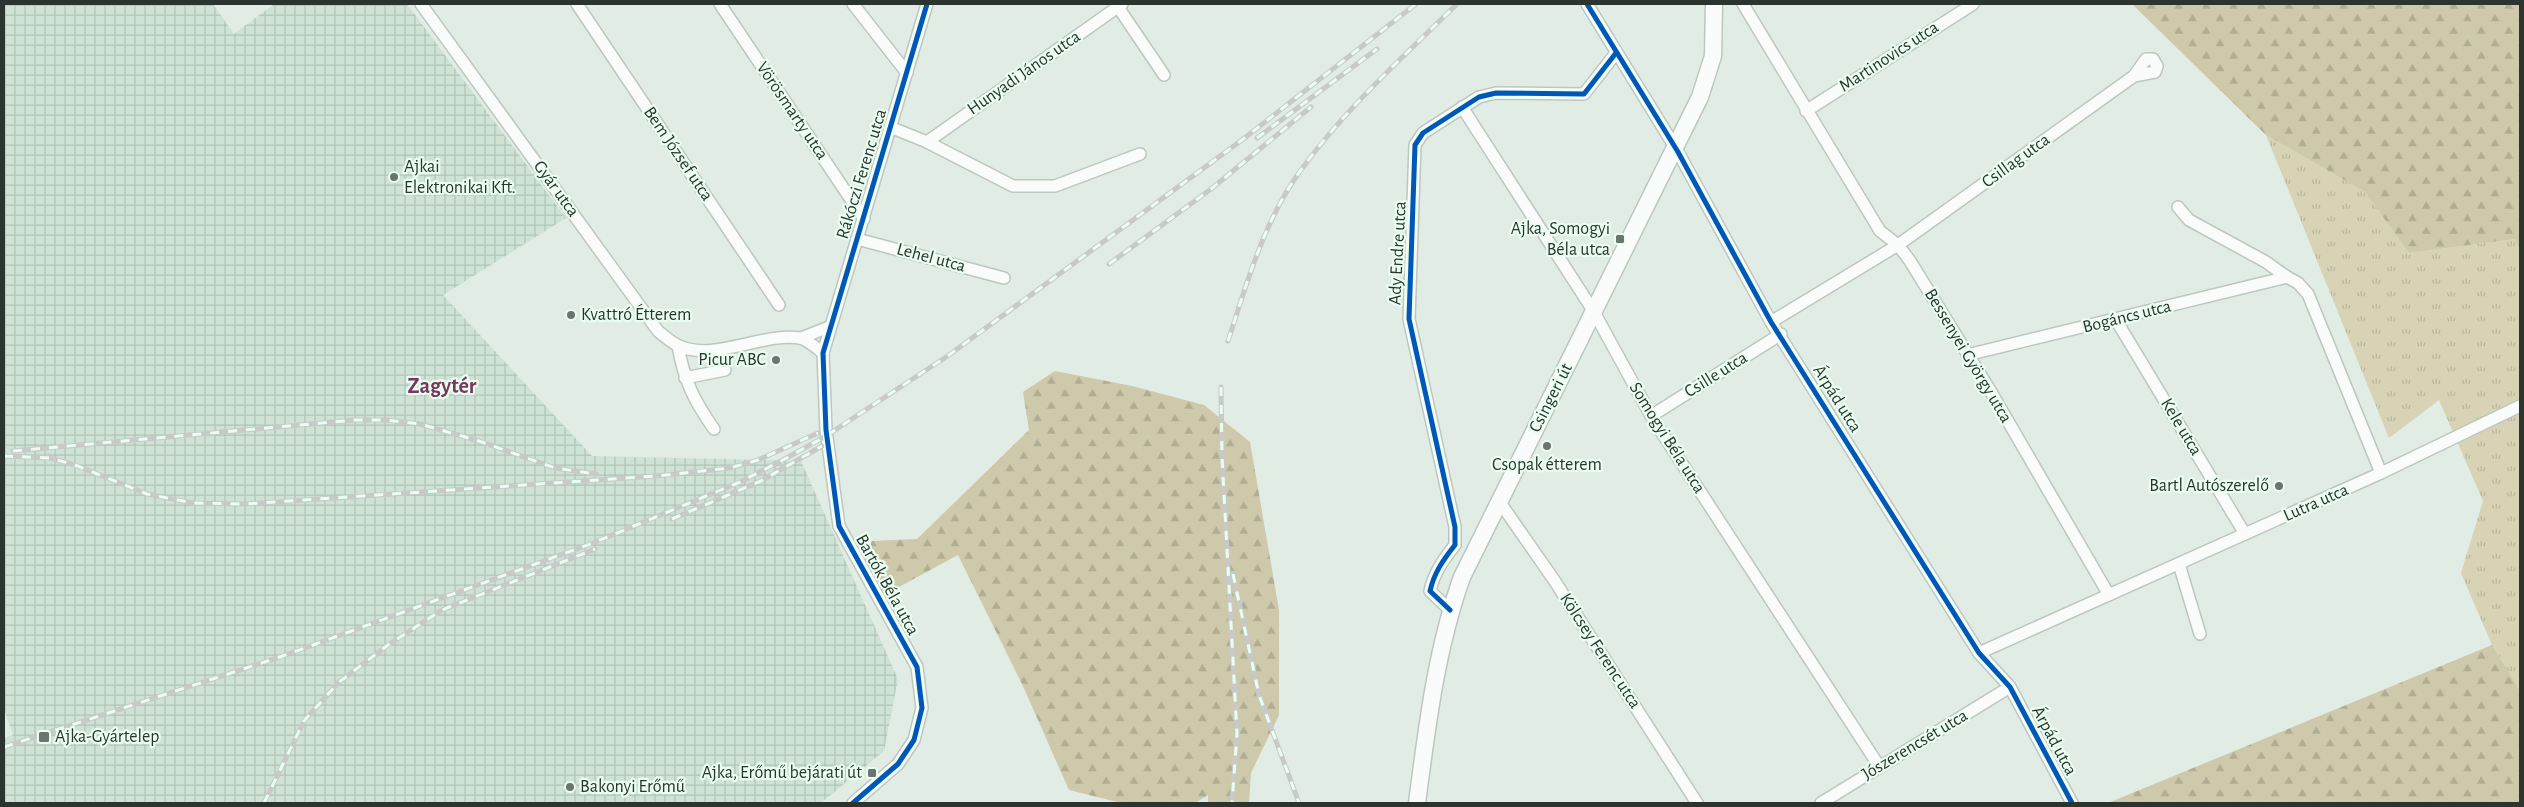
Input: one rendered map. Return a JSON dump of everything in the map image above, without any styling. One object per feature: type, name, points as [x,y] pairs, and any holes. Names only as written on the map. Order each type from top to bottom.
[{"type":"main road","name":"Csingeri út","points":[[1417,803],[1427,720],[1450,610],[1462,577],[1700,97],[1713,56],[1716,26],[1714,4]]},
{"type":"street","name":"Gyár utca","points":[[421,4],[658,331],[678,346]]},
{"type":"street","name":"Bem József utca","points":[[577,4],[779,305]]},
{"type":"street","name":"Vörösmarty utca","points":[[720,4],[864,219]]},
{"type":"street","points":[[853,4],[907,73]]},
{"type":"street","name":"Rákóczi Ferenc utca","points":[[823,353],[928,4]]},
{"type":"street","name":"Árpád utca","points":[[1587,4],[1675,148],[1772,322],[1979,653],[2010,687],[2072,803]]},
{"type":"street","name":"Bessenyei György utca","points":[[1743,4],[1880,232],[1898,245],[1910,261],[2109,595]]},
{"type":"street","name":"Martinovics utca","points":[[1806,111],[1973,4]]},
{"type":"street","points":[[1118,5],[1164,75]]},
{"type":"street","name":"Hunyadi János utca","points":[[927,142],[1118,5]]},
{"type":"street","name":"Ady Endre utca","points":[[1450,610],[1430,591],[1441,563],[1455,545],[1455,527],[1409,319],[1416,145],[1423,133],[1479,97],[1496,93],[1584,94],[1616,54]]},
{"type":"street","name":"Csillag utca","points":[[1898,245],[2134,76]]},
{"type":"street","name":"Somogyi Béla utca","points":[[1462,107],[1594,312],[1651,416],[1879,766]]},
{"type":"street","points":[[890,127],[927,142],[1013,186],[1055,186],[1140,154]]},
{"type":"street","points":[[2178,207],[2188,220],[2266,262],[2298,283],[2308,294],[2382,473]]},
{"type":"street","name":"Lehel utca","points":[[857,239],[1004,278]]},
{"type":"street","points":[[1772,322],[1898,245]]},
{"type":"street","name":"Bogáncs utca","points":[[1967,355],[2287,277]]},
{"type":"street","name":"Kele utca","points":[[2116,320],[2245,534]]},
{"type":"street","points":[[714,429],[695,402],[685,378],[678,346],[713,350],[766,340],[801,338],[830,327]]},
{"type":"street","name":"Csille utca","points":[[1651,416],[1781,334]]},
{"type":"street","points":[[801,338],[823,353]]},
{"type":"street","name":"Bartók Béla utca","points":[[823,353],[827,443],[839,526],[917,668],[922,708],[914,740],[898,764],[853,803]]},
{"type":"street","points":[[685,378],[725,370]]},
{"type":"street","name":"Lutra utca","points":[[2109,595],[2382,473],[2520,406]]},
{"type":"street","name":"Kölcsey Ferenc utca","points":[[1499,501],[1554,580],[1697,803]]},
{"type":"street","points":[[2180,564],[2200,634]]},
{"type":"street","points":[[1979,653],[2109,595]]},
{"type":"street","name":"Jószerencsét utca","points":[[1821,803],[2010,687]]},
{"type":"shaded area","points":[[4,4],[213,4],[234,34],[274,4],[407,4],[566,218],[443,295],[592,456],[801,461],[898,679],[884,751],[821,803],[4,803],[4,738],[13,735],[4,709]]},
{"type":"green space","points":[[2132,4],[2520,4],[2520,251],[2515,239],[2409,253],[2365,192],[2266,135]]},
{"type":"green space","points":[[2266,135],[2365,192],[2409,253],[2515,239],[2520,251],[2520,690],[2492,645],[2461,573],[2483,501],[2439,400],[2389,438]]},
{"type":"green space","points":[[1055,371],[1132,386],[1204,405],[1250,442],[1279,610],[1279,715],[1251,773],[1249,803],[1208,803],[1208,795],[1195,803],[1121,803],[1069,790],[1022,684],[958,555],[884,595],[864,558],[872,541],[917,539],[1029,430],[1023,392]]},
{"type":"green space","points":[[2492,645],[2520,690],[2520,803],[2108,803]]},
{"type":"railway","points":[[4,747],[280,657],[593,543],[740,482],[781,461],[826,436],[949,355],[1242,140],[1416,4]]},
{"type":"railway","points":[[1228,341],[1258,252],[1288,189],[1318,148],[1355,105],[1457,4]]},
{"type":"railway","points":[[1257,138],[1377,49]]},
{"type":"railway","points":[[1109,264],[1211,189],[1311,107]]},
{"type":"railway","points":[[1221,387],[1222,457],[1237,734],[1232,803]]},
{"type":"railway","points":[[13,451],[355,420],[386,420],[420,424],[479,441],[555,468],[596,474]]},
{"type":"railway","points":[[4,456],[50,458],[75,465],[147,494],[193,503],[245,504],[656,476],[730,468],[758,460],[818,433]]},
{"type":"railway","points":[[672,519],[761,481],[822,446]]},
{"type":"railway","points":[[264,803],[304,721],[338,683],[388,645],[442,610],[595,549]]},
{"type":"railway","points":[[1233,574],[1259,695],[1299,803]]},
{"type":"cycle path","points":[[853,803],[898,764],[914,740],[922,708],[917,667],[839,526],[826,430],[823,353],[927,4]]},
{"type":"cycle path","points":[[1587,4],[1678,152],[1771,322],[1979,653],[2010,687],[2072,803]]},
{"type":"cycle path","points":[[1450,610],[1430,591],[1434,578],[1455,545],[1455,527],[1409,319],[1415,145],[1423,133],[1479,97],[1496,93],[1584,94],[1616,53]]},
{"type":"place","name":"Ajkai Elektronikai Kft.","points":[[394,177]]},
{"type":"place","name":"Ajka, Somogyi Béla utca","points":[[1620,239]]},
{"type":"place","name":"Kvattró Étterem","points":[[571,315]]},
{"type":"place","name":"Picur ABC","points":[[776,360]]},
{"type":"place","name":"Csopak étterem","points":[[1547,446]]},
{"type":"place","name":"Bartl Autószerelő","points":[[2279,486]]},
{"type":"place","name":"Ajka-Gyártelep","points":[[44,737]]},
{"type":"place","name":"Ajka, Erőmű bejárati út","points":[[872,773]]},
{"type":"place","name":"Bakonyi Erőmű","points":[[570,787]]},
{"type":"district","name":"Zagytér","points":[[442,386]]}]
